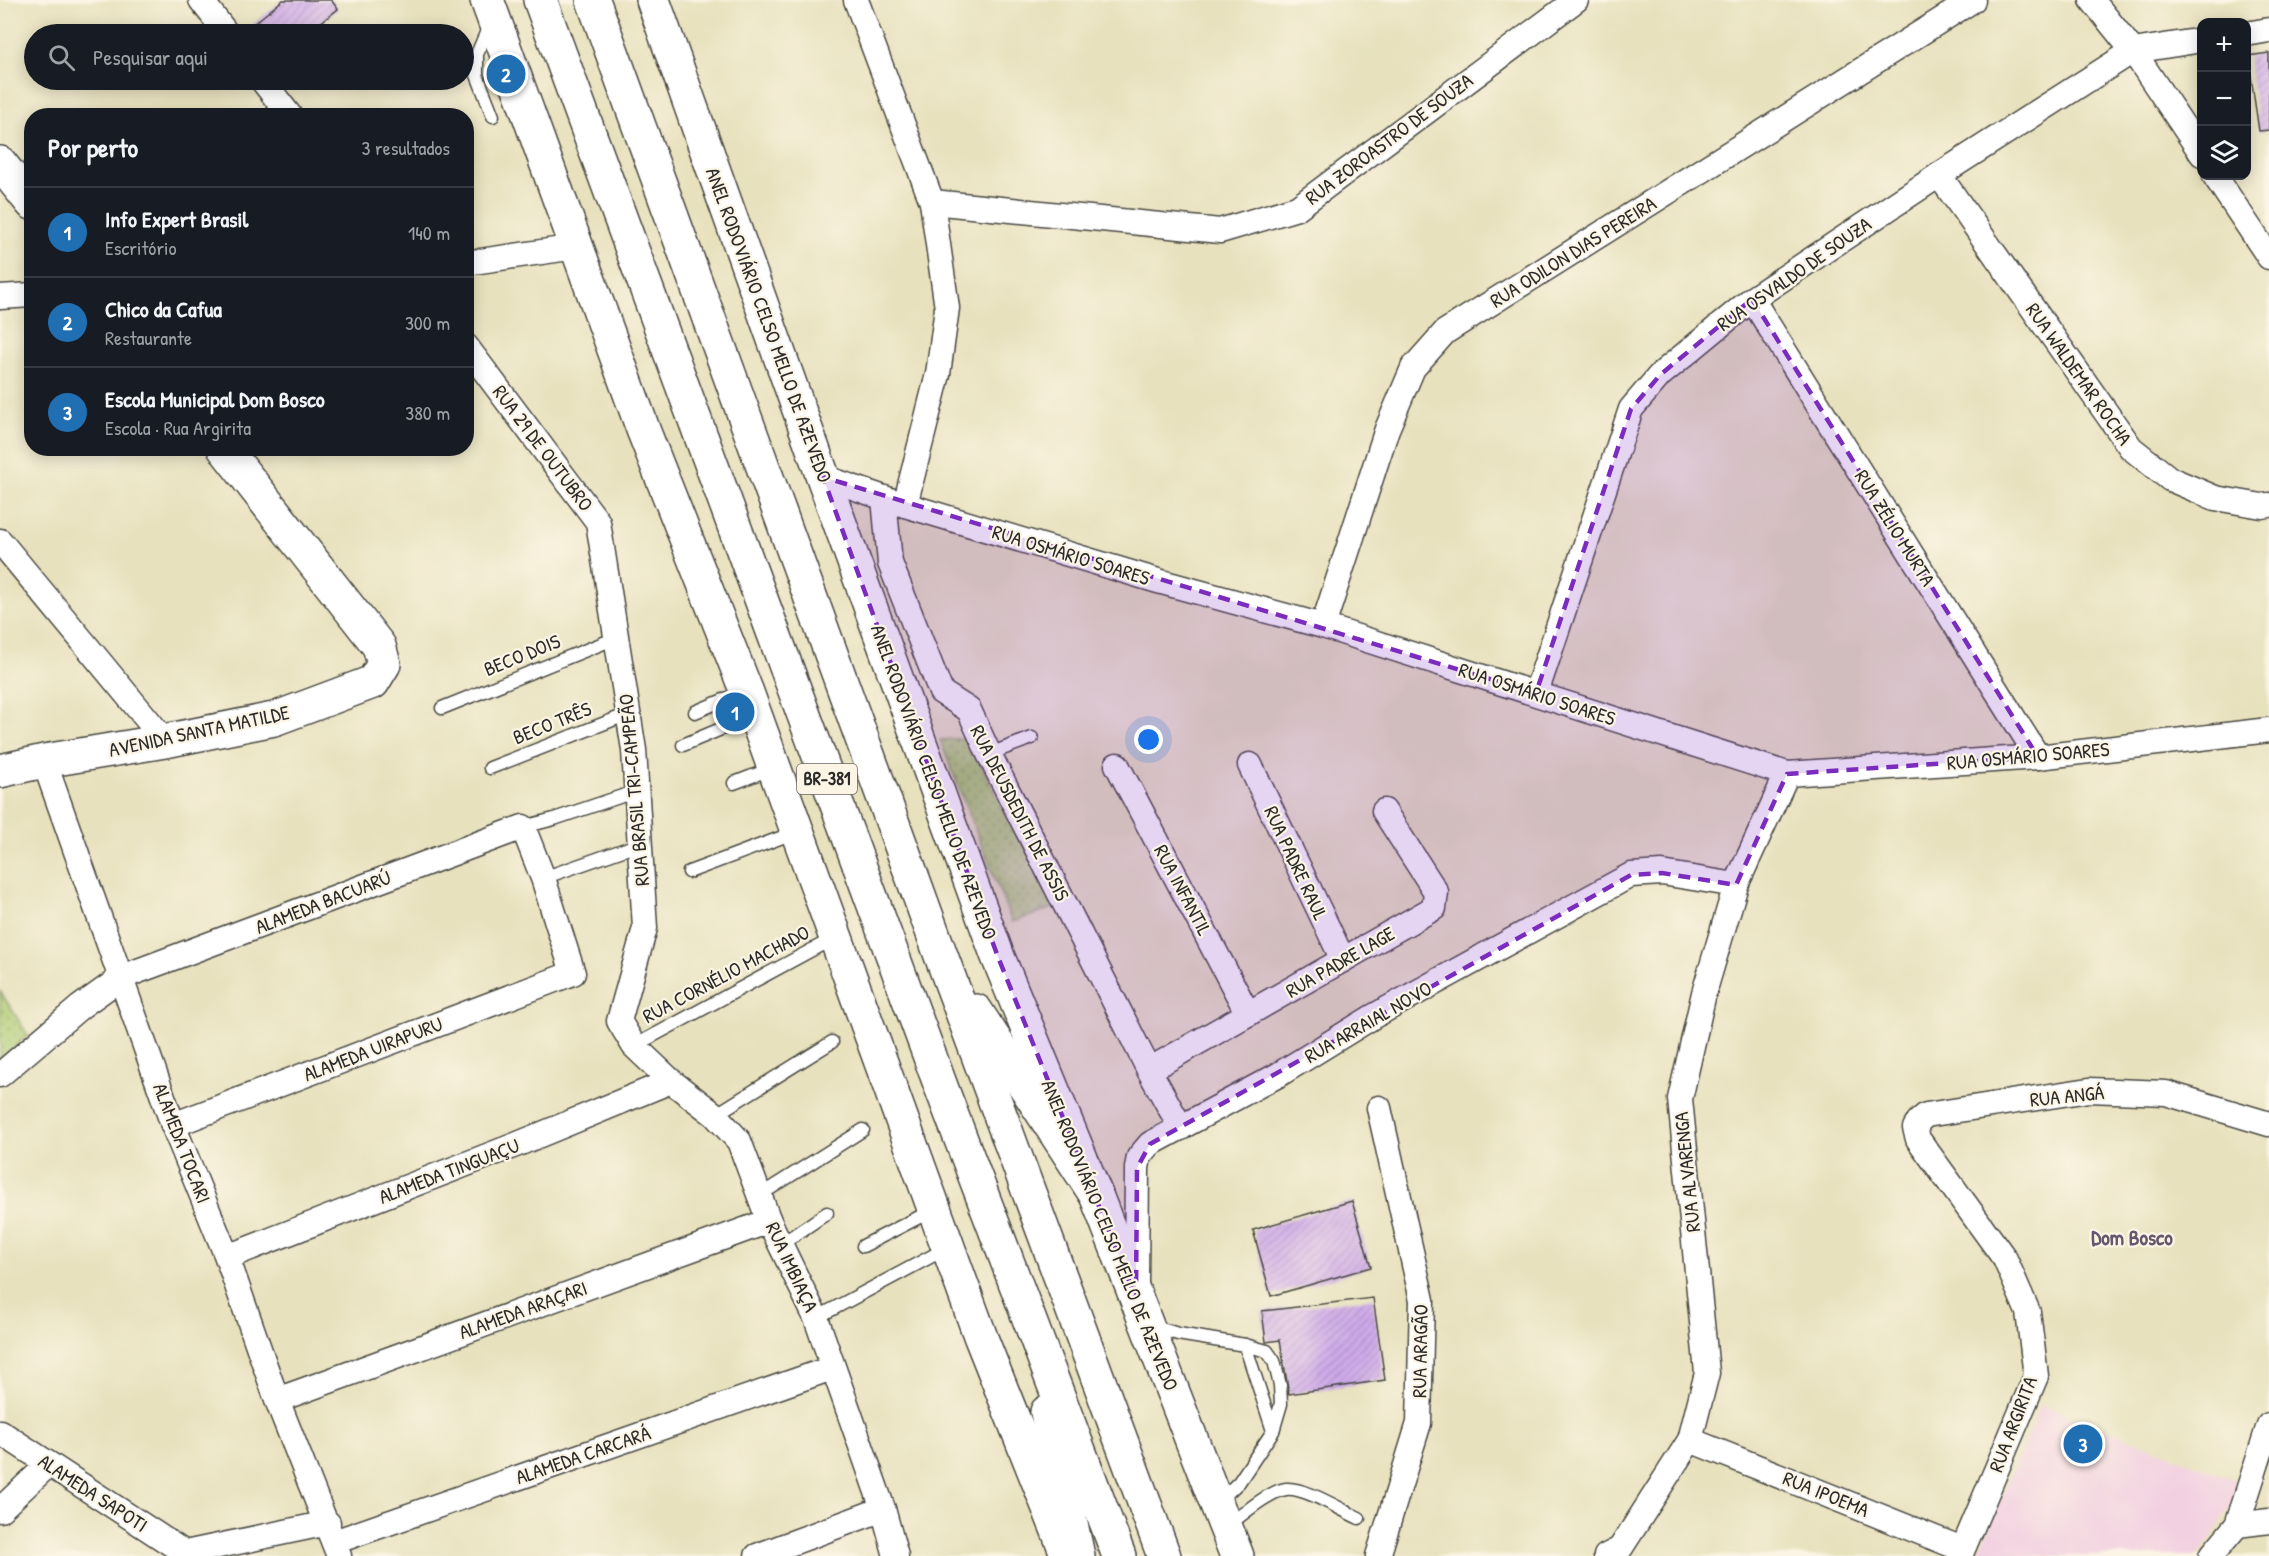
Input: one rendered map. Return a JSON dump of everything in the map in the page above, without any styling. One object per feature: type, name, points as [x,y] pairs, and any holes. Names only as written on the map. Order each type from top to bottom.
[{"type":"main road","name":"BR-381","points":[[540,0],[943,1092],[1119,1556]]},
{"type":"main road","name":"BR-381","points":[[593,0],[943,961],[1164,1556]]},
{"type":"main road","name":"ANEL RODOVIÁRIO CELSO MELLO DE AZEVEDO","points":[[653,0],[823,477],[998,957],[1096,1195],[1226,1529]]},
{"type":"main road","points":[[490,9],[645,432],[751,703],[986,1349],[1068,1556]]},
{"type":"main road","points":[[0,163],[24,193]]},
{"type":"main road","name":"AVENIDA SANTA MATILDE","points":[[0,771],[274,719],[373,682],[384,664],[379,646],[230,456]]},
{"type":"main road","points":[[943,961],[1096,1195]]},
{"type":"main road","points":[[1025,1308],[1078,1556]]},
{"type":"street","points":[[201,0],[219,24]]},
{"type":"street","name":"RUA DEUSDEDITH DE ASSIS","points":[[856,0],[932,202],[947,308],[938,374],[894,502],[890,563],[941,692],[969,710],[1149,1070],[1181,1128]]},
{"type":"street","name":"RUA ZOROASTRO DE SOUZA","points":[[932,202],[1220,231],[1297,208],[1576,0]]},
{"type":"street","name":"RUA ODILON DIAS PEREIRA","points":[[1323,626],[1387,429],[1413,368],[1445,332],[1973,0]]},
{"type":"street","points":[[2092,0],[2133,51],[2197,147]]},
{"type":"street","points":[[2251,33],[2269,30]]},
{"type":"street","name":"RUA OSVALDO DE SOUZA","points":[[1536,693],[1631,409],[1660,375],[1752,298],[2133,51],[2197,41]]},
{"type":"street","points":[[270,90],[284,108]]},
{"type":"street","name":"RUA WALDEMAR ROCHA","points":[[1939,175],[2131,448],[2170,479],[2215,498],[2262,506],[2269,505]]},
{"type":"street","points":[[2218,180],[2269,257]]},
{"type":"street","points":[[474,262],[576,247]]},
{"type":"street","points":[[0,297],[24,295]]},
{"type":"street","name":"RUA ZÉLIO MURTA","points":[[1752,298],[2038,757]]},
{"type":"street","name":"RUA 29 DE OUTUBRO","points":[[474,357],[598,522]]},
{"type":"street","name":"RUA OSMÁRIO SOARES","points":[[823,477],[894,502],[1148,578],[1323,626],[1787,774],[2038,757],[2269,730]]},
{"type":"street","name":"RUA BRASIL TRI-CAMPEÃO","points":[[598,522],[634,750],[645,928],[619,1022]]},
{"type":"street","points":[[0,541],[165,741]]},
{"type":"street","name":"ALAMEDA TOCARI","points":[[44,761],[173,1125],[227,1257],[277,1400],[334,1540]]},
{"type":"street","name":"RUA INFANTIL","points":[[1117,765],[1248,1014]]},
{"type":"street","name":"RUA PADRE RAUL","points":[[1250,765],[1343,960]]},
{"type":"street","name":"RUA ALVARENGA","points":[[1606,1556],[1620,1549],[1690,1440],[1707,1373],[1680,1100],[1704,993],[1736,885],[1787,774]]},
{"type":"street","name":"RUA PADRE LAGE","points":[[1149,1070],[1434,908],[1436,892],[1384,811]]},
{"type":"street","points":[[523,826],[543,878]]},
{"type":"street","name":"ALAMEDA BACUARÚ","points":[[0,1076],[80,1007],[122,977],[523,826]]},
{"type":"street","name":"RUA ARRAIAL NOVO","points":[[1141,1311],[1137,1168],[1139,1157],[1150,1144],[1278,1075],[1374,1016],[1631,874],[1662,873],[1736,885]]},
{"type":"street","name":"ALAMEDA UIRAPURU","points":[[173,1125],[573,973],[543,878]]},
{"type":"street","name":"RUA IMBIAÇA","points":[[619,1022],[634,1046],[671,1081],[715,1115],[739,1141],[780,1245],[816,1318],[883,1509],[896,1556]]},
{"type":"street","name":"ALAMEDA TINGUAÇU","points":[[227,1257],[518,1144],[671,1081]]},
{"type":"street","name":"RUA ANGÁ","points":[[1918,1138],[1915,1128],[1926,1115],[2089,1090],[2166,1093],[2269,1128]]},
{"type":"street","name":"RUA ARAGÃO","points":[[1378,1556],[1419,1423],[1422,1300],[1379,1108]]},
{"type":"street","name":"RUA ARGIRITA","points":[[1918,1138],[2005,1259],[2028,1312],[2036,1376],[1961,1552]]},
{"type":"street","name":"ALAMEDA ARAÇARI","points":[[277,1400],[770,1221]]},
{"type":"street","name":"ALAMEDA CARCARÁ","points":[[334,1540],[832,1368]]},
{"type":"street","points":[[2211,1556],[2236,1525],[2269,1425]]},
{"type":"street","name":"ALAMEDA SAPOTI","points":[[0,1432],[183,1555]]},
{"type":"street","name":"RUA IPOEMA","points":[[1690,1440],[1961,1552]]},
{"type":"street","points":[[0,1510],[50,1464]]},
{"type":"street","points":[[757,1556],[883,1509]]},
{"type":"street","points":[[2236,1525],[2269,1521]]},
{"type":"street","points":[[183,1555],[334,1540]]},
{"type":"lane","points":[[490,9],[477,54],[477,75],[493,116]]},
{"type":"lane","name":"BECO DOIS","points":[[442,708],[616,638]]},
{"type":"lane","points":[[695,712],[751,703]]},
{"type":"lane","points":[[683,745],[751,703]]},
{"type":"lane","name":"BECO TRÊS","points":[[490,768],[628,714]]},
{"type":"lane","points":[[989,754],[1032,738]]},
{"type":"lane","points":[[734,783],[774,768]]},
{"type":"lane","points":[[523,826],[554,819],[637,791]]},
{"type":"lane","points":[[689,872],[797,831]]},
{"type":"lane","points":[[543,878],[640,844]]},
{"type":"lane","name":"RUA CORNÉLIO MACHADO","points":[[634,1046],[836,937]]},
{"type":"lane","points":[[715,1115],[832,1042]]},
{"type":"lane","points":[[760,1195],[863,1130]]},
{"type":"lane","points":[[863,1246],[934,1209]]},
{"type":"lane","points":[[780,1245],[827,1214]]},
{"type":"lane","points":[[816,1318],[934,1255]]},
{"type":"lane","points":[[1141,1311],[1178,1334],[1267,1351],[1274,1361],[1280,1384],[1281,1404],[1272,1431],[1239,1482],[1226,1529]]},
{"type":"lane","points":[[1245,1345],[1272,1431]]},
{"type":"lane","points":[[1226,1529],[1273,1493],[1286,1489],[1303,1492],[1359,1518]]},
{"type":"highlighted area","points":[[1752,299],[2038,757],[1787,774],[1736,885],[1662,873],[1631,875],[1150,1144],[1137,1168],[1136,1298],[998,957],[823,477],[1536,693],[1631,409],[1660,375]]},
{"type":"shaded area","points":[[2041,1405],[2243,1483],[2208,1543],[2196,1556],[1977,1556]]},
{"type":"green space","points":[[967,738],[1056,907],[1012,922],[940,740]]},
{"type":"green space","points":[[0,991],[28,1035],[0,1060]]},
{"type":"building","points":[[283,0],[331,0],[338,9],[319,24],[253,24]]},
{"type":"building","points":[[2269,53],[2269,130],[2259,131],[2251,76],[2251,56]]},
{"type":"building","points":[[1352,1201],[1371,1267],[1271,1296],[1253,1230]]},
{"type":"building","points":[[1373,1298],[1385,1380],[1289,1394],[1280,1340],[1266,1342],[1262,1311]]},
{"type":"place","name":"Chico da Cafua","points":[[506,74]]},
{"type":"place","name":"Info Expert Brasil","points":[[735,712]]},
{"type":"place","name":"Escola Municipal Dom Bosco","points":[[2083,1444]]},
{"type":"district","name":"Dom Bosco","points":[[2132,1238]]}]
